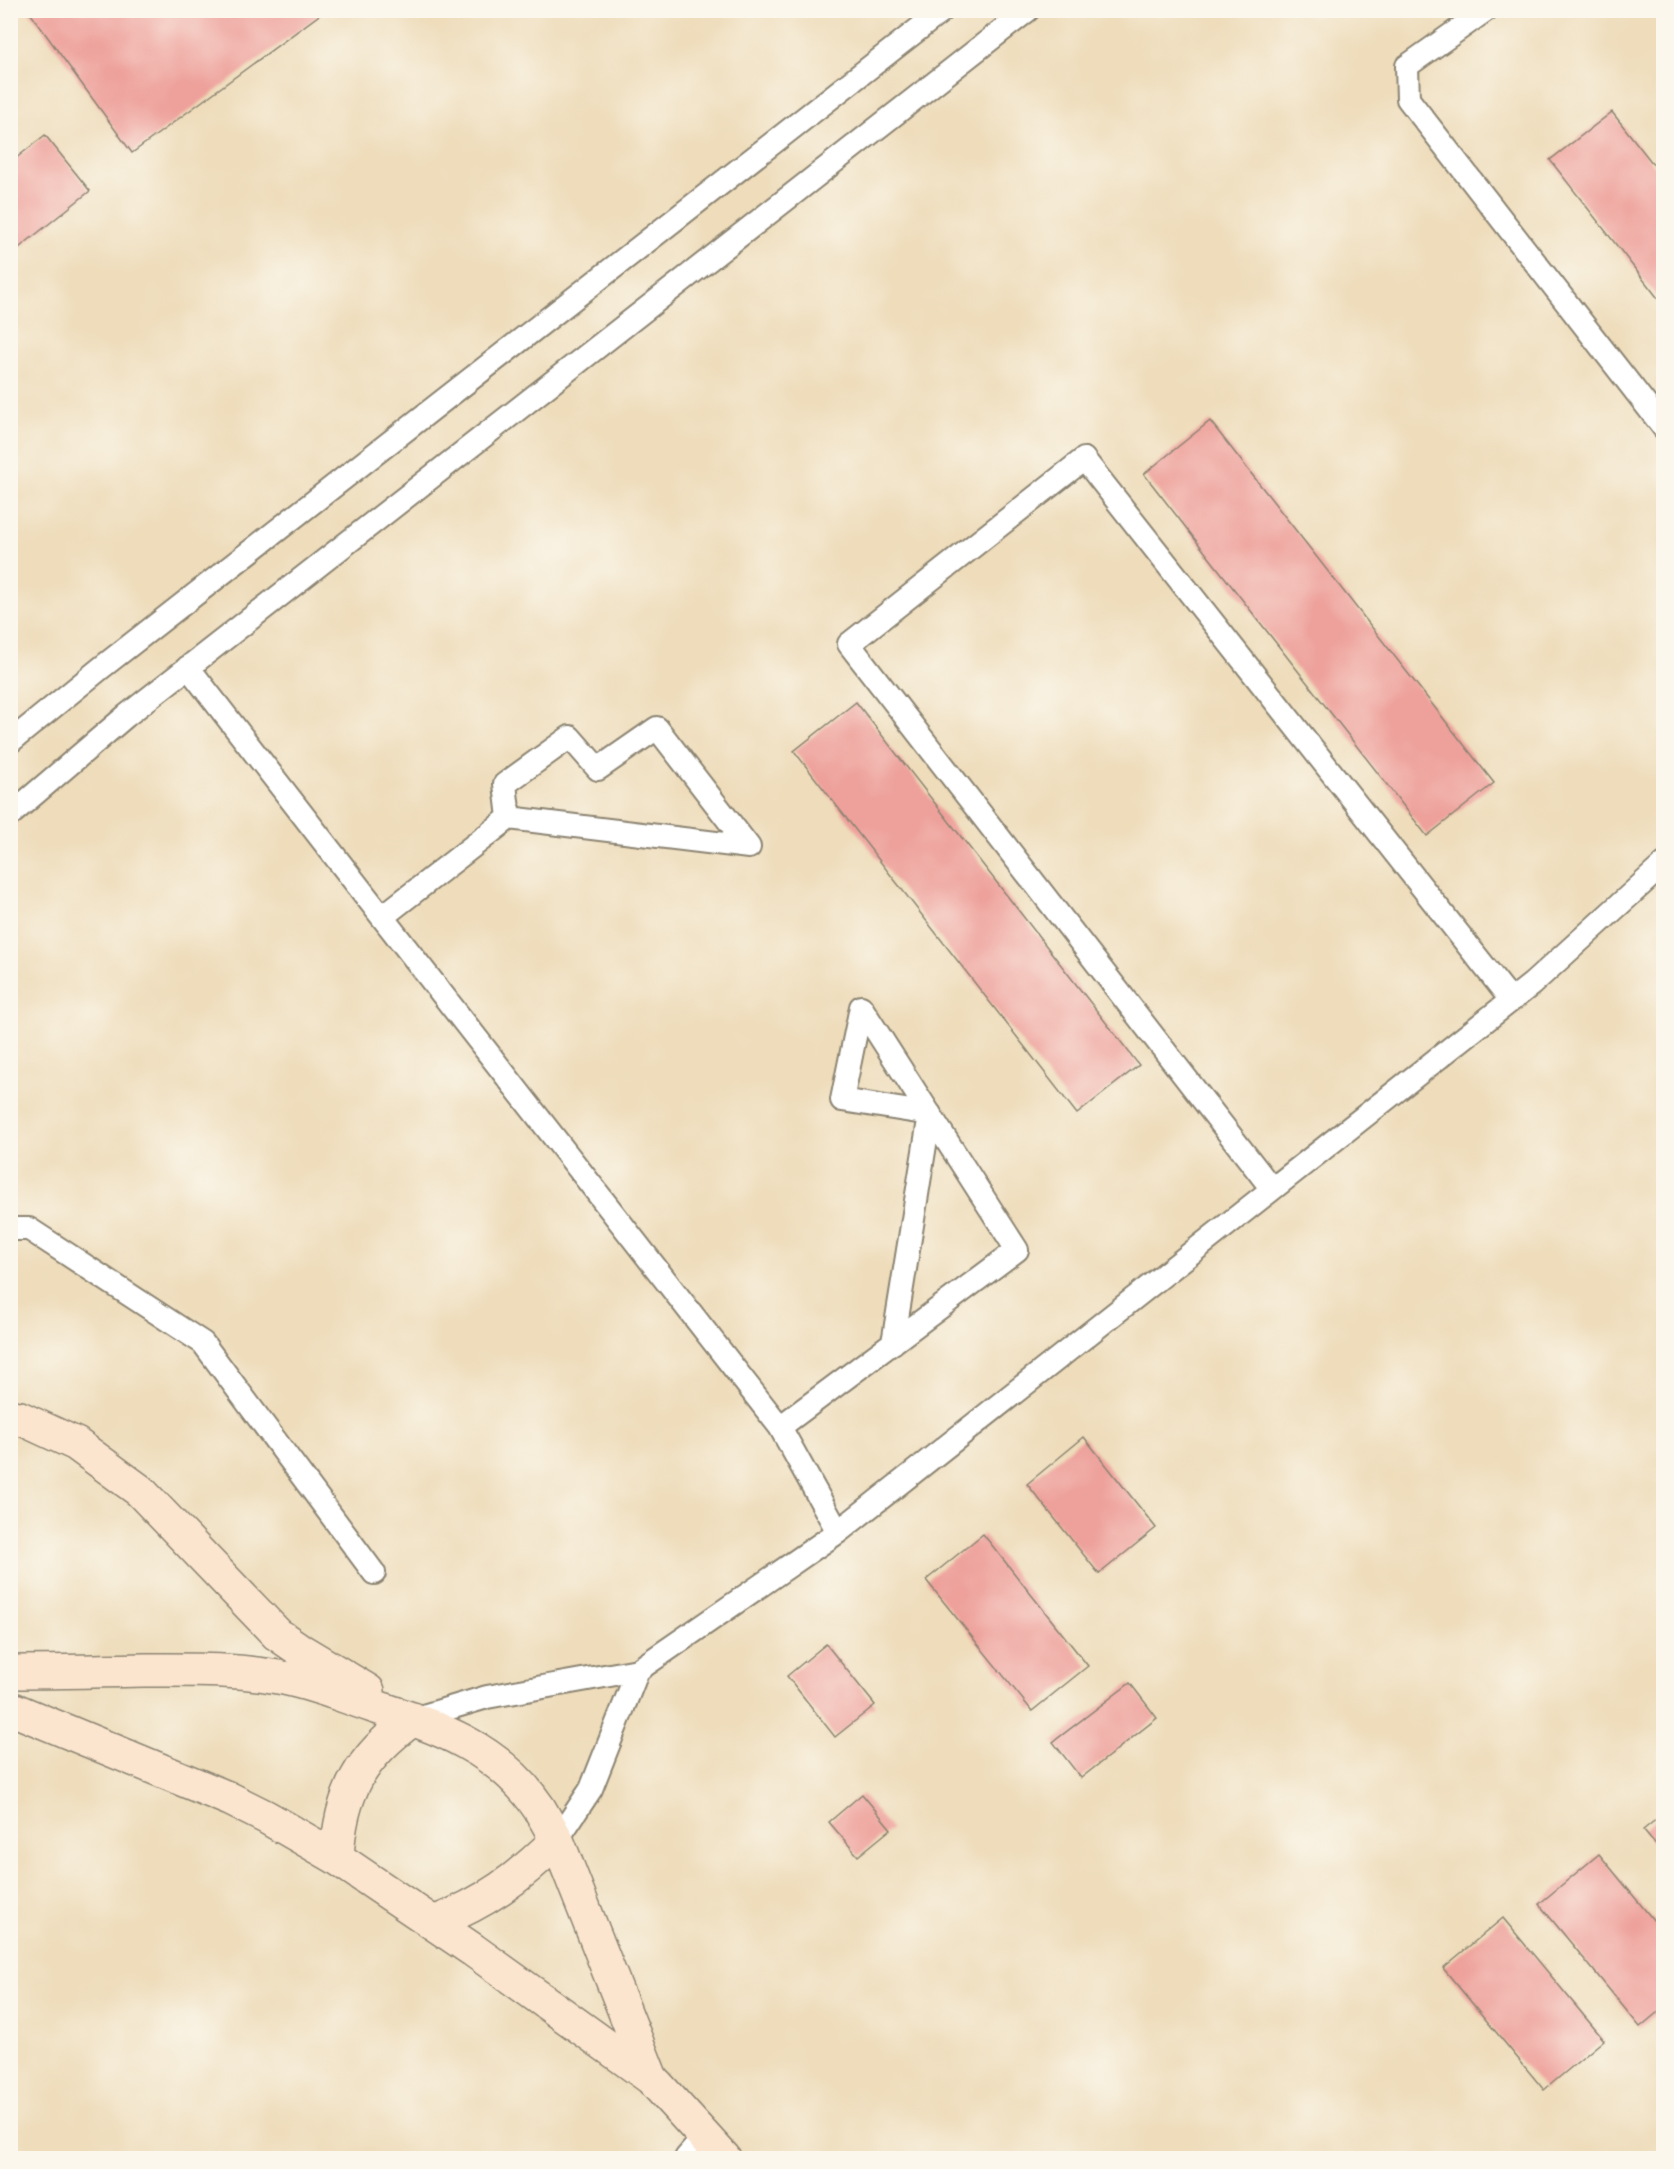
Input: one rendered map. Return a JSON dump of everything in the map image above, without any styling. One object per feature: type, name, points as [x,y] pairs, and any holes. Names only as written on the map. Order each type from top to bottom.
[{"type":"main road","points":[[10,1417],[20,1418],[76,1444],[140,1491],[277,1634],[413,1719]]},
{"type":"main road","points":[[10,1672],[216,1670],[252,1672],[281,1677],[442,1729],[496,1761],[519,1783],[538,1807],[557,1840],[651,2078],[705,2151]]},
{"type":"main road","points":[[10,1708],[230,1799],[266,1817],[337,1858],[434,1923],[651,2078]]},
{"type":"main road","points":[[337,1858],[338,1830],[345,1803],[356,1778],[371,1755],[391,1735],[413,1719]]},
{"type":"main road","points":[[434,1923],[488,1898],[527,1868],[557,1840]]},
{"type":"lane","points":[[10,742],[101,668],[943,10]]},
{"type":"lane","points":[[10,815],[126,716],[1028,10]]},
{"type":"lane","points":[[1486,10],[1407,66],[1407,99],[1664,428]]},
{"type":"lane","points":[[1272,1190],[849,644],[1084,459],[1511,1000]]},
{"type":"lane","points":[[188,668],[780,1427],[838,1532]]},
{"type":"lane","points":[[382,917],[509,818],[749,847],[657,728],[598,769],[570,737],[505,784],[509,818]]},
{"type":"lane","points":[[413,1719],[487,1697],[638,1670],[838,1532],[1532,984],[1664,864]]},
{"type":"lane","points":[[780,1427],[1017,1250],[930,1114],[861,1007],[842,1100],[930,1114]]},
{"type":"lane","points":[[893,1343],[930,1114]]},
{"type":"lane","points":[[10,1229],[29,1229],[203,1343],[374,1573]]},
{"type":"lane","points":[[557,1840],[591,1789],[638,1670]]},
{"type":"building","points":[[28,10],[326,10],[132,153]]},
{"type":"building","points":[[1612,112],[1664,178],[1664,306],[1550,160]]},
{"type":"building","points":[[45,135],[90,191],[10,255],[10,163]]},
{"type":"building","points":[[1210,421],[1494,783],[1427,836],[1144,474]]},
{"type":"building","points":[[856,702],[1139,1065],[1077,1114],[794,751]]},
{"type":"building","points":[[1084,1437],[1156,1528],[1099,1574],[1027,1484]]},
{"type":"building","points":[[983,1534],[1088,1666],[1032,1711],[926,1580]]},
{"type":"building","points":[[826,1644],[875,1705],[835,1737],[787,1676]]},
{"type":"building","points":[[1130,1683],[1157,1718],[1081,1778],[1053,1742]]},
{"type":"building","points":[[862,1794],[891,1829],[858,1856],[829,1822]]},
{"type":"building","points":[[1664,1813],[1664,1855],[1643,1830]]},
{"type":"building","points":[[1599,1854],[1664,1933],[1664,2007],[1640,2027],[1539,1904]]},
{"type":"building","points":[[1503,1918],[1604,2040],[1544,2090],[1443,1968]]}]
